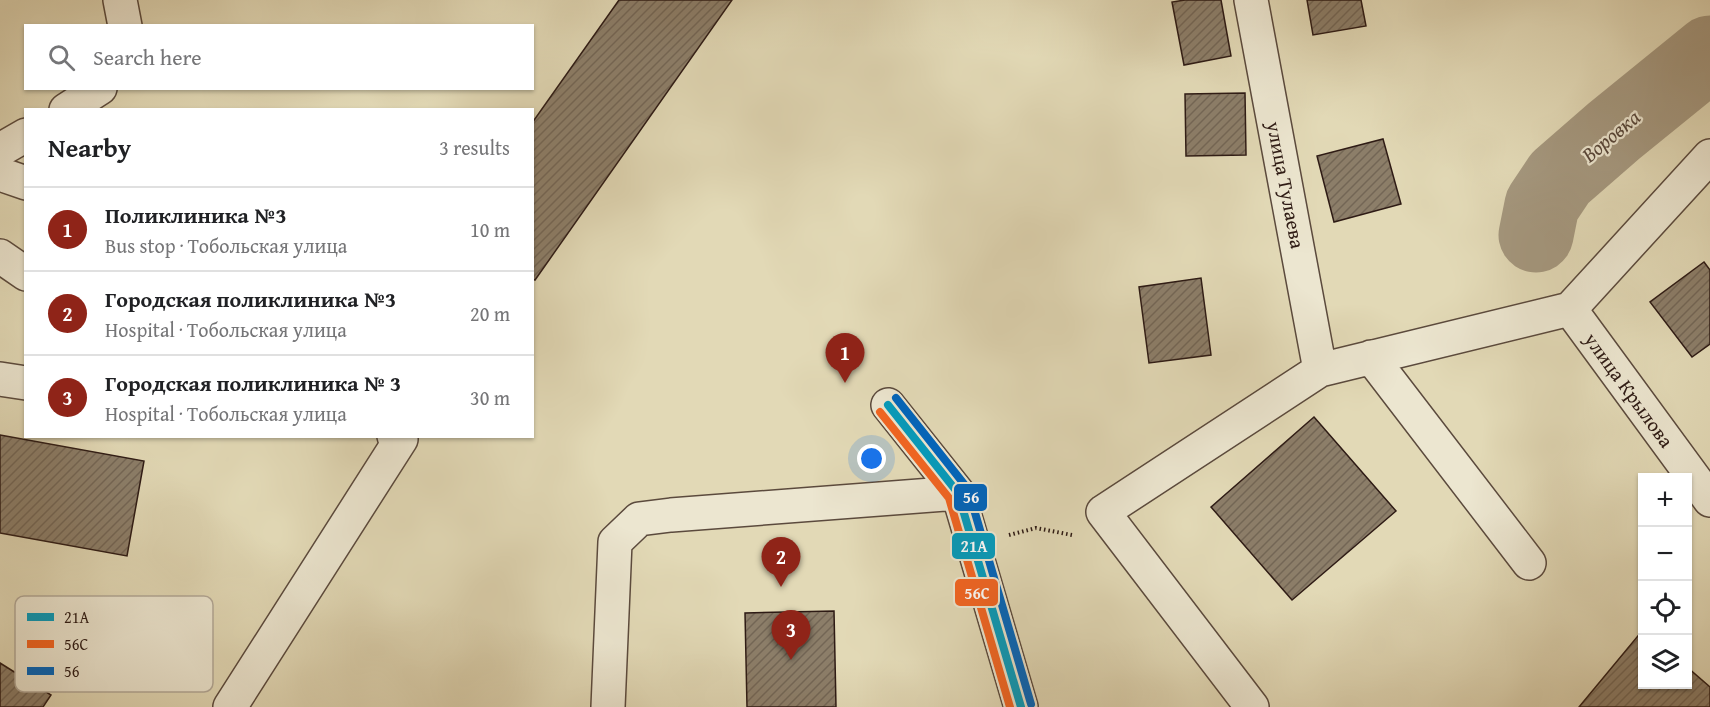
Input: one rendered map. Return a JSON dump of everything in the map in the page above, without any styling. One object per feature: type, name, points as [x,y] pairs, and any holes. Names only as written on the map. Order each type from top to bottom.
[{"type":"street","points":[[120,0],[125,24]]},
{"type":"street","name":"улица Тулаева","points":[[1251,0],[1320,370]]},
{"type":"street","points":[[69,108],[97,90]]},
{"type":"street","points":[[0,150],[24,136]]},
{"type":"street","points":[[1252,707],[1113,524],[1320,370],[1570,309],[1710,156]]},
{"type":"street","points":[[0,174],[24,182]]},
{"type":"street","points":[[0,256],[24,273]]},
{"type":"street","name":"улица Крылова","points":[[1570,309],[1710,500]]},
{"type":"street","points":[[1371,357],[1529,563]]},
{"type":"street","points":[[0,379],[24,383]]},
{"type":"street","points":[[888,405],[958,493],[1021,707]]},
{"type":"street","points":[[230,707],[401,439],[399,438]]},
{"type":"street","points":[[608,707],[615,542],[639,519],[958,493]]},
{"type":"path","points":[[973,544],[1036,528],[1093,540],[1113,524]]},
{"type":"building","points":[[619,0],[732,0],[535,280],[534,120]]},
{"type":"building","points":[[1221,0],[1231,56],[1184,65],[1172,2]]},
{"type":"building","points":[[1307,0],[1361,0],[1366,26],[1313,35]]},
{"type":"building","points":[[1245,93],[1246,155],[1186,156],[1185,94]]},
{"type":"building","points":[[1383,139],[1401,204],[1334,222],[1317,156]]},
{"type":"building","points":[[1704,262],[1710,270],[1710,344],[1692,357],[1650,302]]},
{"type":"building","points":[[1201,278],[1211,355],[1149,363],[1139,287]]},
{"type":"building","points":[[1314,417],[1396,511],[1292,600],[1211,507]]},
{"type":"building","points":[[0,435],[144,461],[127,556],[0,533]]},
{"type":"building","points":[[834,611],[836,707],[747,707],[745,613]]},
{"type":"building","points":[[1638,636],[1638,689],[1692,689],[1692,671],[1710,687],[1710,707],[1579,707]]},
{"type":"building","points":[[0,663],[15,672],[15,692],[46,692],[51,695],[43,707],[0,707]]},
{"type":"waterway","name":"Воровка","points":[[1536,235],[1542,205],[1560,178],[1710,53]]},
{"type":"transit line","name":"56","points":[[896,398],[968,489],[1031,704]]},
{"type":"transit line","name":"21А","points":[[888,405],[958,493],[1021,707]]},
{"type":"transit line","name":"56С","points":[[880,412],[949,498],[1010,707]]},
{"type":"place","name":"Поликлиника №3","points":[[845,383]]},
{"type":"place","name":"Городская поликлиника №3","points":[[781,587]]},
{"type":"place","name":"Городская поликлиника № 3","points":[[791,660]]}]
